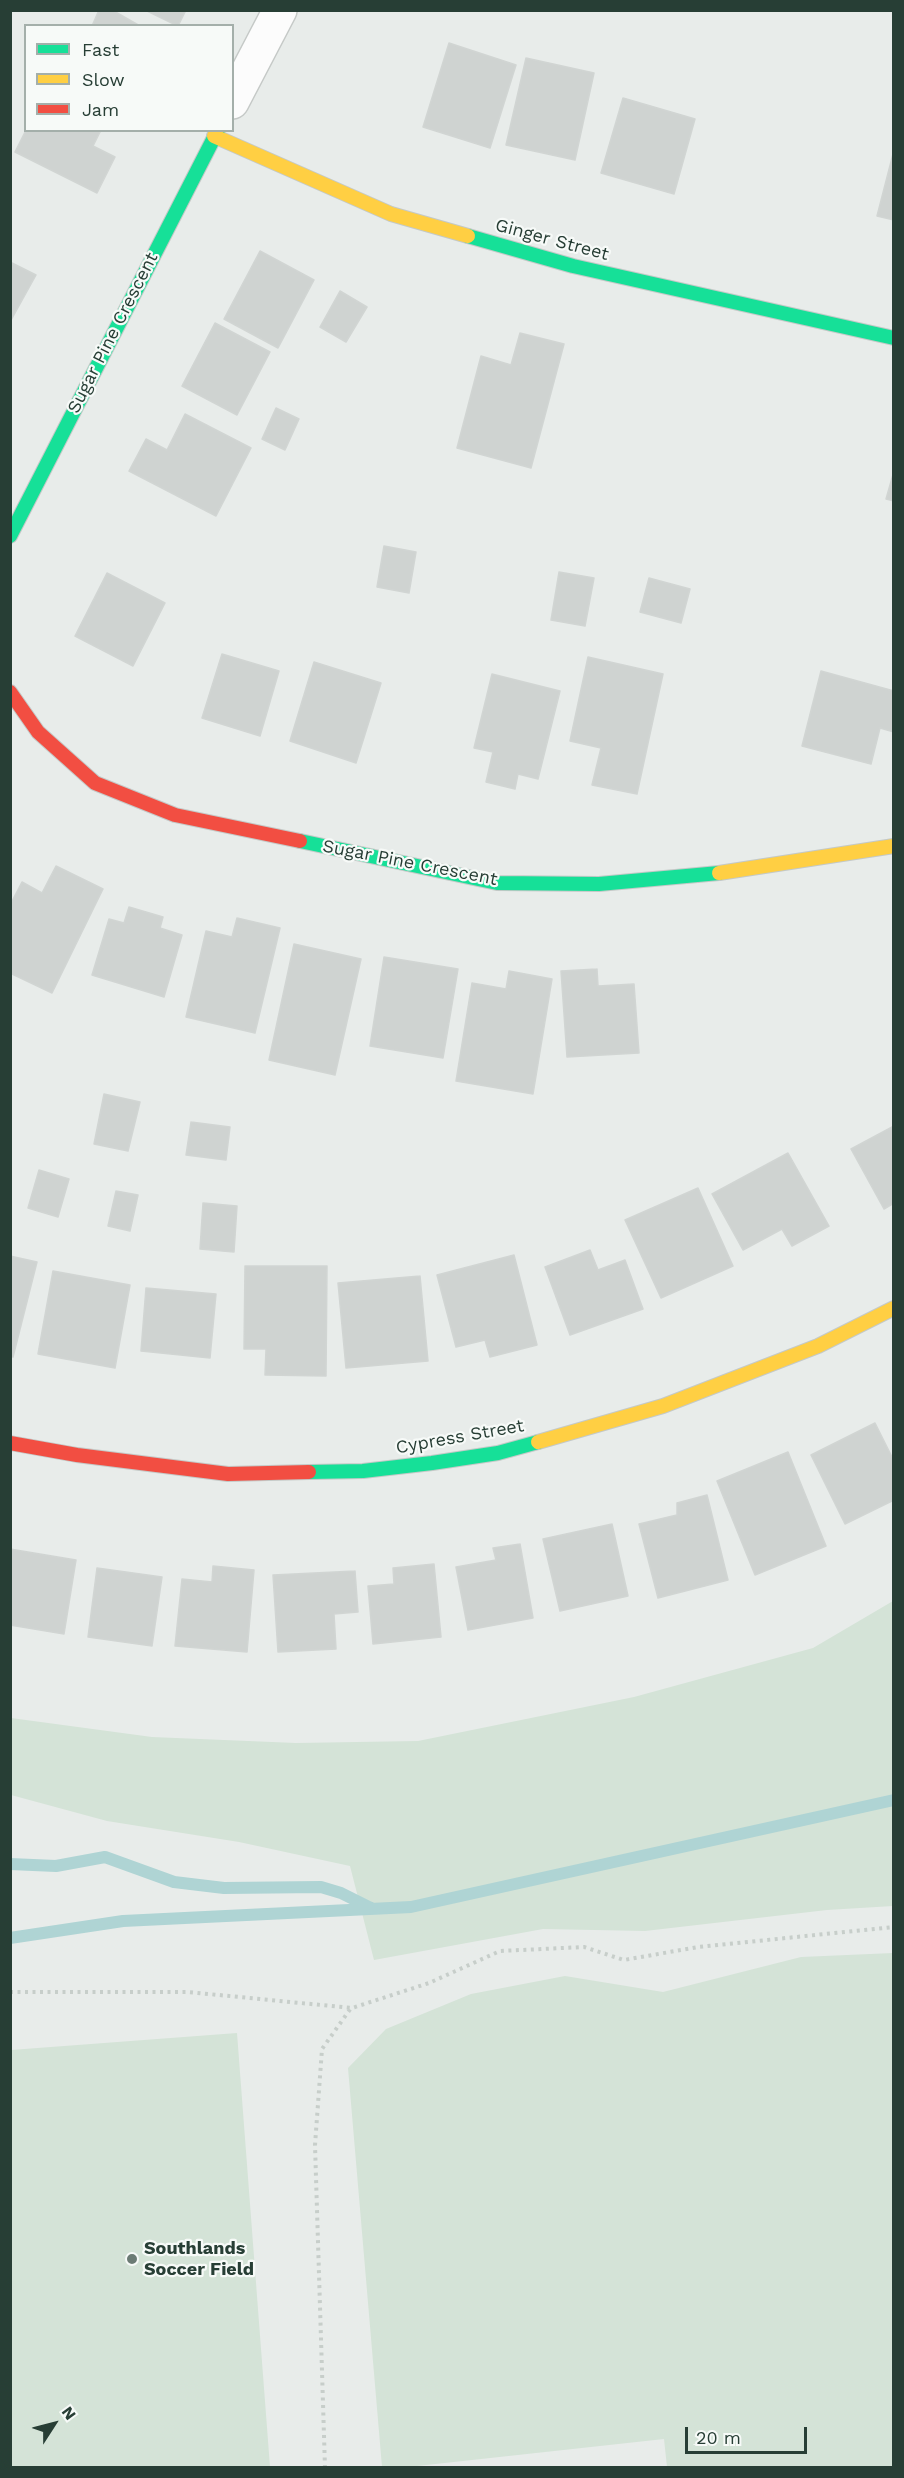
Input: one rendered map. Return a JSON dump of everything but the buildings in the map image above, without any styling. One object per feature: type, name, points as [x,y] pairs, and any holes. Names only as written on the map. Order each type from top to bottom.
[{"type":"street","points":[[234,98],[280,10]]},
{"type":"street","name":"Ginger Street","points":[[216,133],[391,214],[573,266],[894,338]]},
{"type":"street","name":"Sugar Pine Crescent","points":[[10,536],[13,526],[216,133]]},
{"type":"street","name":"Sugar Pine Crescent","points":[[10,692],[38,732],[95,783],[176,815],[497,883],[599,884],[690,877],[894,846]]},
{"type":"street","name":"Cypress Street","points":[[10,1443],[77,1455],[228,1474],[363,1472],[498,1453],[663,1406],[818,1346],[894,1308]]},
{"type":"path","points":[[10,1992],[188,1992],[352,2008],[429,1983],[500,1951],[584,1947],[624,1960],[698,1947],[894,1927]]},
{"type":"path","points":[[325,2468],[315,2145],[322,2049],[352,2008]]},
{"type":"green space","points":[[893,1601],[893,1906],[827,1910],[645,1931],[543,1929],[374,1960],[350,1866],[239,1842],[107,1821],[11,1795],[11,1718],[152,1737],[296,1743],[418,1741],[634,1697],[813,1648]]},
{"type":"green space","points":[[893,1953],[893,2467],[667,2467],[664,2439],[408,2467],[382,2467],[348,2068],[386,2029],[471,1994],[565,1976],[663,1992],[801,1957]]},
{"type":"green space","name":"Southlands Soccer Field","points":[[237,2033],[270,2467],[11,2467],[11,2050]]},
{"type":"waterway","points":[[10,1938],[123,1921],[411,1907],[894,1800]]},
{"type":"waterway","points":[[10,1864],[56,1866],[105,1857],[174,1882],[224,1888],[321,1887],[341,1893],[371,1908]]},
{"type":"traffic: fast","points":[[10,536],[217,132]]},
{"type":"traffic: fast","points":[[468,236],[573,266],[894,338]]},
{"type":"traffic: fast","points":[[300,841],[497,883],[599,884],[719,873]]},
{"type":"traffic: fast","points":[[309,1472],[363,1471],[432,1463],[498,1453],[538,1442]]},
{"type":"traffic: slow","points":[[214,136],[391,214],[468,236]]},
{"type":"traffic: slow","points":[[719,873],[894,846]]},
{"type":"traffic: slow","points":[[538,1442],[663,1406],[818,1346],[894,1308]]},
{"type":"traffic: jam","points":[[10,692],[38,732],[95,783],[175,815],[300,841]]},
{"type":"traffic: jam","points":[[10,1443],[77,1455],[228,1474],[309,1472]]},
{"type":"place","name":"Southlands Soccer Field","points":[[132,2259]]}]
